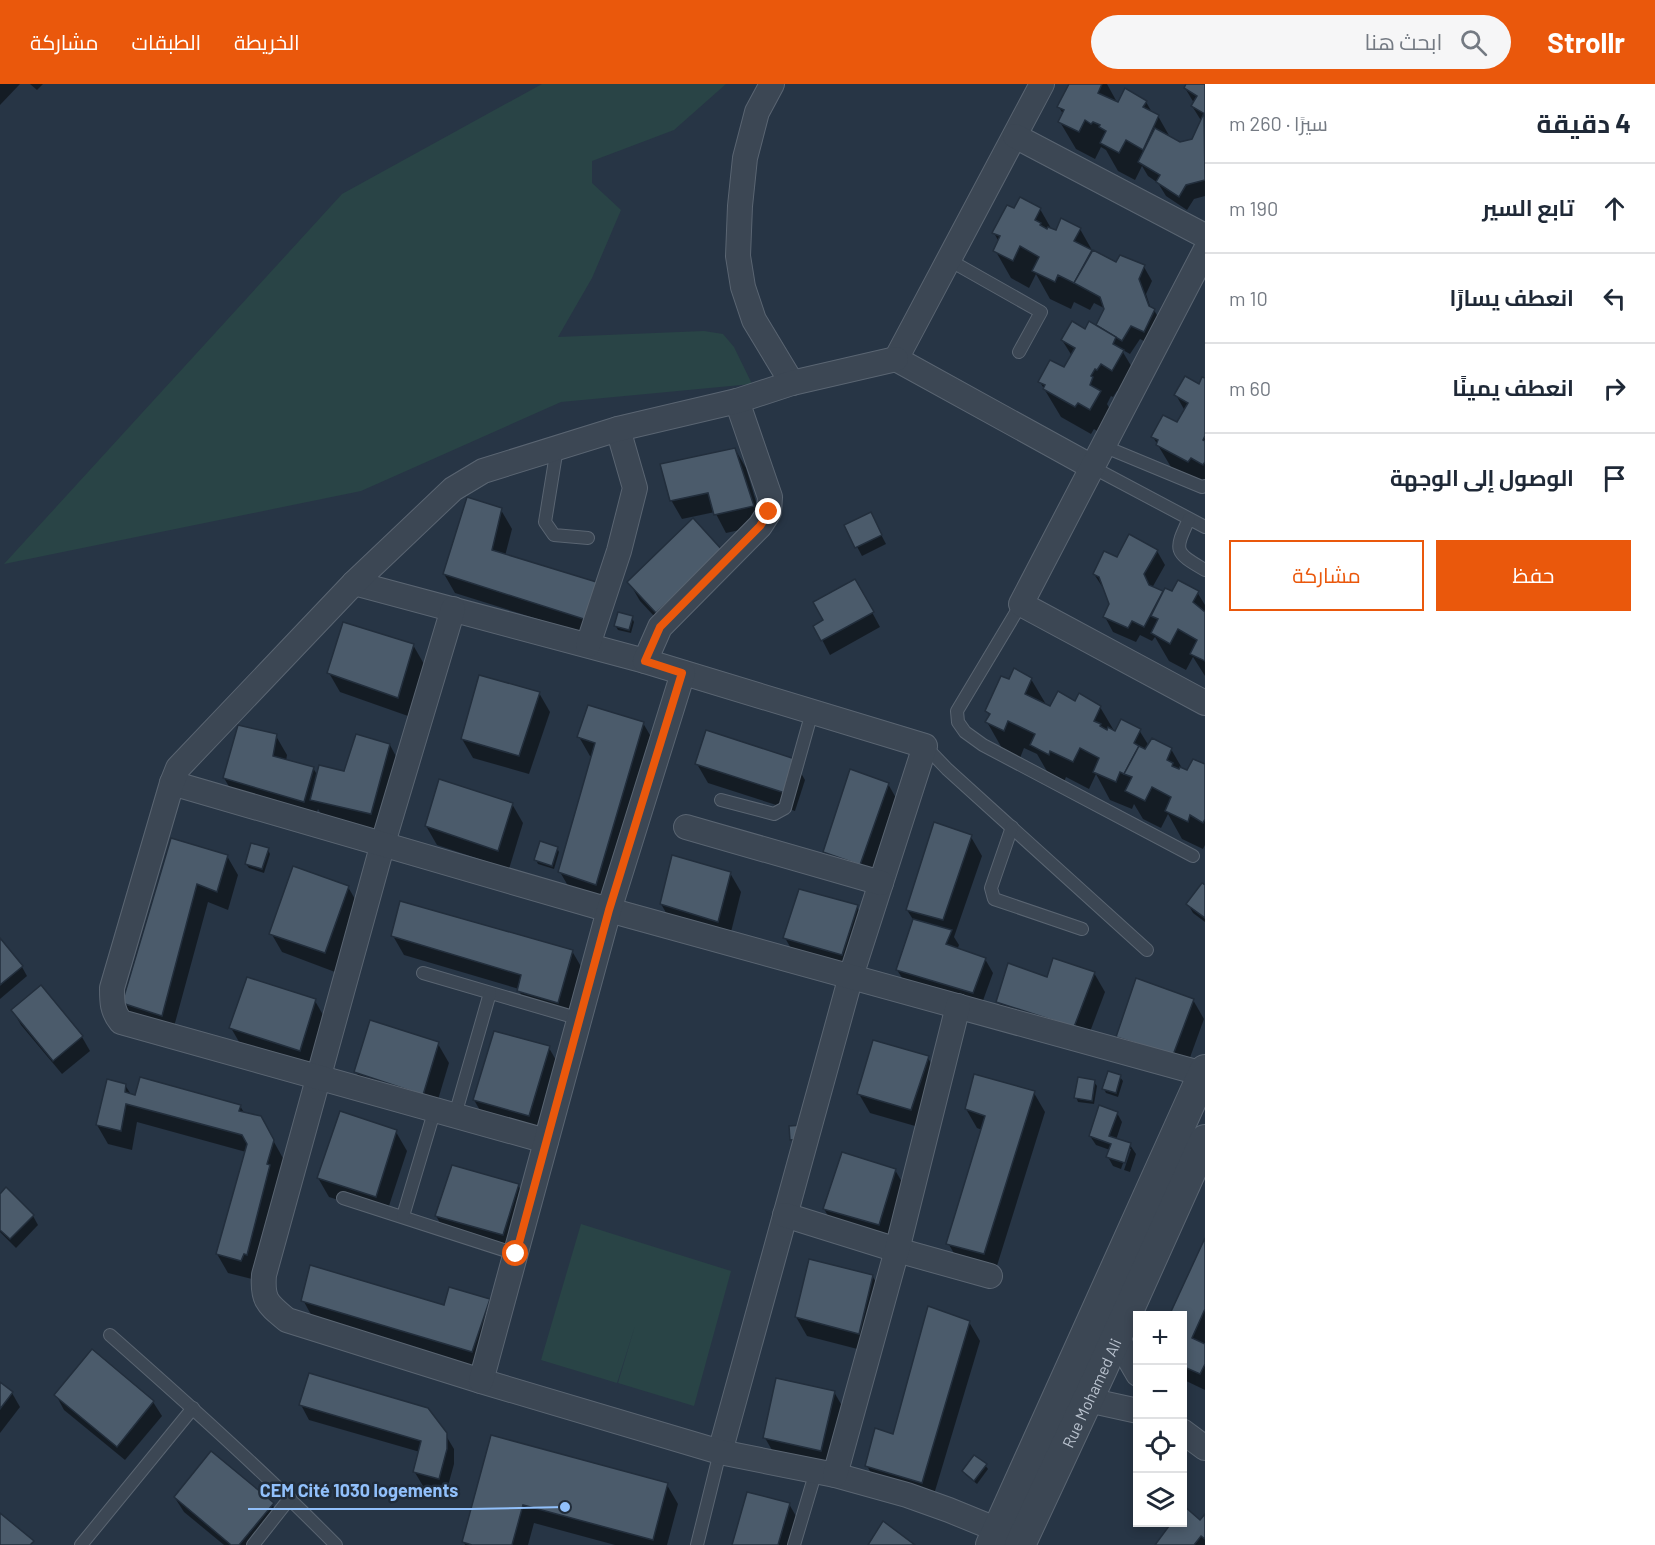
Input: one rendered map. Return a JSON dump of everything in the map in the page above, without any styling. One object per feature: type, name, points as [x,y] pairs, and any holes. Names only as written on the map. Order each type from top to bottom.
[{"type":"street","points":[[772,84],[757,112],[745,158],[738,256],[743,287],[754,320],[792,383]]},
{"type":"street","points":[[896,359],[1042,84]]},
{"type":"street","points":[[1015,136],[1205,236]]},
{"type":"street","points":[[1205,251],[1021,604],[1205,703]]},
{"type":"street","points":[[546,1141],[121,1022],[112,1004],[112,988],[178,768],[354,583],[453,489],[483,471],[618,429],[737,401],[792,383],[896,359],[1097,457]]},
{"type":"street","points":[[645,661],[660,627],[760,526],[769,512],[770,497],[737,401]]},
{"type":"street","points":[[588,645],[619,551],[635,488],[618,429]]},
{"type":"street","points":[[354,583],[645,661],[925,746],[851,976],[720,1452]]},
{"type":"street","points":[[172,783],[382,843],[609,910],[1204,1072],[1067,1376],[1003,1540],[949,1510],[907,1495],[826,1473],[720,1452],[481,1382],[287,1320],[271,1306],[263,1293],[264,1275],[382,843],[453,609]]},
{"type":"street","points":[[481,1382],[609,910],[682,673]]},
{"type":"street","points":[[686,827],[881,882]]},
{"type":"street","points":[[826,1473],[897,1250],[958,1006]]},
{"type":"street","name":"Rue Mohamed Ali","points":[[1003,1540],[1086,1403],[1205,1140]]},
{"type":"street","points":[[785,1215],[990,1276]]},
{"type":"street","points":[[1080,1346],[1116,1336],[1133,1367]]},
{"type":"street","points":[[1067,1376],[1086,1403],[1097,1402],[1133,1410]]},
{"type":"lane","points":[[949,260],[1041,312],[1019,352]]},
{"type":"lane","points":[[557,448],[545,522],[554,535],[588,538]]},
{"type":"lane","points":[[1097,457],[1202,488],[1205,486]]},
{"type":"lane","points":[[1097,457],[1189,519],[1205,527]]},
{"type":"lane","points":[[1189,519],[1179,542],[1179,551],[1185,559],[1205,570]]},
{"type":"lane","points":[[1021,604],[957,711],[958,722],[965,732],[983,745],[1193,856]]},
{"type":"lane","points":[[721,800],[774,814],[784,808],[812,712]]},
{"type":"lane","points":[[925,746],[947,769],[1147,950]]},
{"type":"lane","points":[[1012,827],[991,888],[994,899],[1082,929]]},
{"type":"lane","points":[[423,974],[580,1018]]},
{"type":"lane","points":[[403,1216],[490,993]]},
{"type":"lane","points":[[343,1198],[516,1254]]},
{"type":"lane","points":[[110,1335],[290,1498],[336,1545]]},
{"type":"lane","points":[[81,1545],[193,1408]]},
{"type":"lane","points":[[697,1545],[720,1452]]},
{"type":"lane","points":[[794,1545],[826,1473]]},
{"type":"lane","points":[[253,1545],[290,1498]]},
{"type":"green space","points":[[542,84],[726,84],[674,130],[592,161],[592,183],[621,210],[592,278],[558,337],[704,331],[723,334],[734,347],[752,384],[561,402],[361,491],[4,564],[342,194]]},
{"type":"green space","points":[[581,1224],[731,1271],[694,1406],[618,1383],[635,1326],[617,1383],[541,1360]]},
{"type":"building","points":[[1069,84],[1102,84],[1098,93],[1118,102],[1125,88],[1147,101],[1143,107],[1159,115],[1143,150],[1126,140],[1119,153],[1100,143],[1106,131],[1093,122],[1091,124],[1085,120],[1079,132],[1058,122],[1064,110],[1057,107]]},
{"type":"building","points":[[1186,84],[1205,84],[1205,114],[1191,106],[1197,96],[1184,88]]},
{"type":"building","points":[[1204,113],[1205,180],[1186,185],[1179,197],[1156,182],[1160,175],[1138,162],[1155,128],[1180,142],[1192,139]]},
{"type":"building","points":[[1020,197],[1041,208],[1035,220],[1047,229],[1048,227],[1056,230],[1061,218],[1081,228],[1074,241],[1092,250],[1074,283],[1058,275],[1055,282],[1032,271],[1039,257],[1020,246],[1013,261],[993,251],[1000,236],[992,233],[1007,205],[1014,208]]},
{"type":"building","points":[[1093,250],[1116,262],[1120,255],[1145,265],[1139,279],[1149,306],[1155,309],[1144,332],[1131,326],[1122,341],[1096,325],[1104,309],[1100,297],[1074,283]]},
{"type":"building","points":[[1072,321],[1085,329],[1089,321],[1116,337],[1113,344],[1124,350],[1112,371],[1101,364],[1091,376],[1093,377],[1090,385],[1101,391],[1090,410],[1078,403],[1075,407],[1043,389],[1045,385],[1038,382],[1050,360],[1064,367],[1075,348],[1061,340]]},
{"type":"building","points":[[1185,376],[1199,384],[1202,377],[1205,378],[1205,436],[1203,440],[1205,441],[1205,462],[1203,465],[1191,458],[1188,462],[1156,445],[1158,440],[1151,437],[1163,415],[1177,422],[1188,403],[1174,395]]},
{"type":"building","points":[[735,448],[754,506],[714,515],[708,493],[670,501],[660,464]]},
{"type":"building","points":[[467,497],[502,508],[492,550],[603,584],[590,621],[443,574]]},
{"type":"building","points":[[871,512],[882,535],[855,548],[844,525]]},
{"type":"building","points":[[693,518],[723,551],[656,613],[627,582]]},
{"type":"building","points":[[1129,534],[1158,550],[1144,574],[1149,585],[1163,591],[1144,627],[1132,621],[1128,628],[1103,617],[1109,604],[1099,577],[1093,574],[1104,551],[1117,557]]},
{"type":"building","points":[[855,579],[874,612],[821,641],[813,626],[823,620],[813,602]]},
{"type":"building","points":[[1178,580],[1199,591],[1193,602],[1205,612],[1205,661],[1190,654],[1197,640],[1178,629],[1170,644],[1151,633],[1158,619],[1151,616],[1165,588],[1172,591]]},
{"type":"building","points":[[618,612],[633,616],[629,630],[614,626]]},
{"type":"building","points":[[343,622],[414,644],[398,698],[327,673]]},
{"type":"building","points":[[1014,668],[1032,678],[1025,694],[1050,706],[1058,691],[1075,701],[1079,693],[1101,706],[1094,721],[1101,724],[1100,726],[1115,731],[1121,719],[1141,729],[1134,743],[1139,746],[1124,774],[1120,772],[1116,782],[1093,772],[1099,758],[1080,748],[1073,762],[1050,751],[1049,755],[1030,745],[1035,734],[1008,721],[1004,731],[985,722],[990,714],[985,711],[1001,676],[1009,679]]},
{"type":"building","points":[[479,675],[540,692],[519,756],[461,739]]},
{"type":"building","points":[[588,705],[644,722],[596,885],[558,872],[595,743],[577,737]]},
{"type":"building","points":[[238,725],[277,734],[273,756],[314,767],[304,802],[223,778]]},
{"type":"building","points":[[706,730],[795,759],[785,793],[695,764]]},
{"type":"building","points":[[356,734],[390,744],[371,814],[310,800],[319,765],[344,771]]},
{"type":"building","points":[[1152,738],[1172,748],[1167,760],[1173,763],[1172,766],[1187,770],[1193,759],[1205,764],[1205,819],[1203,823],[1190,815],[1188,822],[1165,811],[1171,797],[1152,787],[1145,801],[1125,791],[1132,777],[1124,774],[1139,746],[1145,749]]},
{"type":"building","points":[[850,769],[889,783],[860,865],[823,852]]},
{"type":"building","points":[[439,779],[513,803],[498,851],[425,826]]},
{"type":"building","points":[[934,822],[972,835],[943,920],[906,910]]},
{"type":"building","points":[[171,838],[228,855],[217,892],[197,884],[162,1016],[122,1003]]},
{"type":"building","points":[[540,841],[558,847],[552,866],[534,860]]},
{"type":"building","points":[[251,843],[269,848],[262,869],[245,864]]},
{"type":"building","points":[[672,855],[731,872],[718,922],[660,904]]},
{"type":"building","points":[[293,866],[349,886],[325,953],[269,934]]},
{"type":"building","points":[[1202,883],[1205,885],[1205,918],[1186,904]]},
{"type":"building","points":[[799,889],[858,905],[842,955],[783,938]]},
{"type":"building","points":[[400,901],[573,950],[558,1003],[517,991],[521,975],[391,936]]},
{"type":"building","points":[[913,919],[952,930],[946,944],[986,958],[973,993],[896,970]]},
{"type":"building","points":[[0,938],[23,966],[0,985]]},
{"type":"building","points":[[1053,958],[1095,972],[1074,1027],[996,1002],[1008,963],[1047,977]]},
{"type":"building","points":[[247,977],[316,999],[300,1051],[229,1028]]},
{"type":"building","points":[[1136,978],[1194,999],[1173,1055],[1116,1037]]},
{"type":"building","points":[[41,985],[83,1036],[53,1061],[11,1010]]},
{"type":"building","points":[[370,1020],[439,1042],[423,1095],[354,1072]]},
{"type":"building","points":[[494,1031],[550,1046],[529,1116],[473,1100]]},
{"type":"building","points":[[873,1040],[929,1056],[911,1110],[857,1094]]},
{"type":"building","points":[[1108,1071],[1121,1075],[1116,1093],[1102,1089]]},
{"type":"building","points":[[974,1074],[1035,1091],[984,1254],[946,1244],[985,1116],[965,1109]]},
{"type":"building","points":[[140,1077],[241,1105],[239,1111],[261,1116],[274,1140],[267,1164],[270,1165],[247,1255],[244,1254],[241,1261],[216,1254],[247,1144],[242,1135],[126,1104],[121,1131],[96,1125],[107,1079],[126,1084],[125,1092],[135,1095]]},
{"type":"building","points":[[1078,1077],[1095,1080],[1092,1101],[1074,1098]]},
{"type":"building","points":[[1099,1105],[1118,1112],[1109,1136],[1131,1143],[1125,1163],[1106,1157],[1111,1144],[1089,1136]]},
{"type":"building","points":[[340,1111],[397,1130],[376,1197],[317,1178]]},
{"type":"building","points":[[803,1125],[804,1139],[790,1140],[789,1126]]},
{"type":"building","points":[[842,1152],[896,1169],[879,1225],[823,1209]]},
{"type":"building","points":[[452,1165],[519,1184],[503,1235],[435,1216]]},
{"type":"building","points":[[6,1187],[34,1215],[10,1239],[0,1230],[0,1194]]},
{"type":"building","points":[[1205,1238],[1205,1309],[1192,1338],[1205,1344],[1205,1364],[1200,1374],[1187,1368],[1187,1311],[1171,1311]]},
{"type":"building","points":[[809,1259],[873,1275],[859,1334],[795,1317]]},
{"type":"building","points":[[310,1265],[444,1305],[449,1287],[490,1299],[472,1352],[301,1301]]},
{"type":"building","points":[[928,1306],[970,1321],[922,1483],[865,1466],[875,1428],[893,1434]]},
{"type":"building","points":[[92,1349],[154,1401],[117,1447],[54,1395]]},
{"type":"building","points":[[309,1373],[428,1408],[447,1433],[447,1449],[439,1479],[413,1472],[421,1441],[299,1405]]},
{"type":"building","points":[[776,1378],[835,1391],[821,1451],[763,1438]]},
{"type":"building","points":[[0,1382],[13,1392],[0,1409]]},
{"type":"building","points":[[491,1435],[668,1483],[653,1540],[523,1505],[512,1545],[472,1545],[462,1542]]},
{"type":"building","points":[[211,1451],[274,1503],[239,1545],[231,1545],[174,1497]]},
{"type":"building","points":[[974,1455],[987,1464],[974,1481],[962,1471]]},
{"type":"building","points":[[747,1492],[790,1503],[778,1545],[732,1545]]},
{"type":"building","points":[[1187,1509],[1200,1520],[1205,1514],[1205,1539],[1201,1536],[1194,1545],[1155,1545],[1168,1527],[1187,1527]]},
{"type":"building","points":[[0,1513],[34,1541],[30,1545],[0,1545]]},
{"type":"building","points":[[883,1521],[915,1545],[868,1545]]},
{"type":"place","name":"CEM Cité 1030 logements","points":[[565,1507]]},
{"type":"route","points":[[516,1254],[609,910],[682,673],[645,661],[660,627],[760,526],[769,512]]}]
